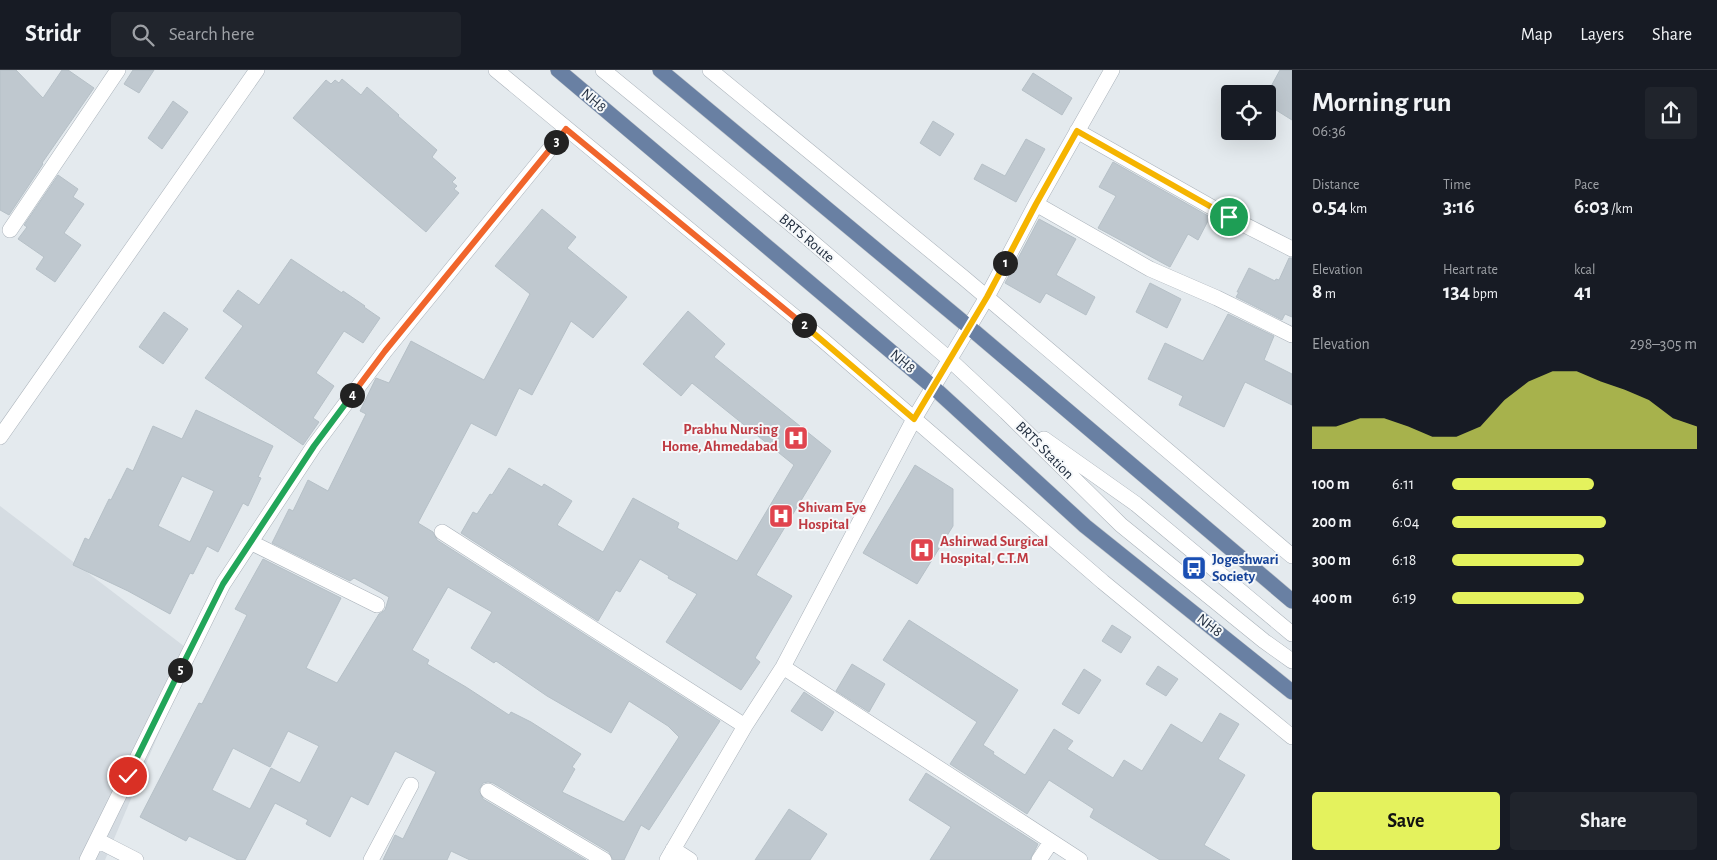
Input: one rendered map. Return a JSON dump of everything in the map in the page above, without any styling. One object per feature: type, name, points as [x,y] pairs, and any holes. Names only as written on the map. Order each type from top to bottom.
[{"type":"main road","name":"NH8","points":[[558,70],[933,387],[1085,526],[1292,692]]},
{"type":"main road","points":[[660,70],[969,327],[1292,601]]},
{"type":"street","points":[[10,230],[118,70]]},
{"type":"street","points":[[0,437],[257,70]]},
{"type":"street","points":[[496,70],[824,341],[1103,582],[1292,737]]},
{"type":"street","name":"BRTS Route","points":[[603,70],[804,234],[950,359],[1006,412]]},
{"type":"street","points":[[710,70],[987,297],[1292,556]]},
{"type":"street","points":[[690,860],[670,854],[745,726],[783,667],[914,419],[987,297],[1036,204],[1112,70]]},
{"type":"street","points":[[87,860],[223,584],[252,543],[314,446],[385,351],[566,129]]},
{"type":"street","points":[[1077,131],[1229,217],[1292,249]]},
{"type":"street","points":[[1036,204],[1150,269],[1217,298],[1292,335]]},
{"type":"street","name":"BRTS Station","points":[[1006,412],[1136,504],[1292,634]]},
{"type":"street","name":"BRTS Station","points":[[1006,412],[1121,525],[1292,662]]},
{"type":"street","points":[[442,532],[745,726]]},
{"type":"street","points":[[252,543],[378,605]]},
{"type":"street","points":[[783,667],[1080,860]]},
{"type":"street","points":[[370,860],[411,785]]},
{"type":"street","points":[[488,791],[604,860]]},
{"type":"street","points":[[97,840],[136,860]]},
{"type":"street","points":[[1039,860],[1051,842]]},
{"type":"shaded area","points":[[0,506],[193,653],[105,860],[0,860]]},
{"type":"building","points":[[0,70],[16,70],[43,98],[62,70],[68,70],[94,88],[9,215],[0,210]]},
{"type":"building","points":[[133,70],[154,70],[139,93],[124,84]]},
{"type":"building","points":[[1280,70],[1292,70],[1292,120],[1276,110],[1276,85],[1272,85]]},
{"type":"building","points":[[1033,73],[1072,98],[1062,115],[1022,90]]},
{"type":"building","points":[[342,79],[361,95],[367,87],[437,150],[432,157],[456,178],[452,182],[457,186],[454,189],[459,193],[426,232],[293,118],[326,80],[331,84],[335,80],[339,83]]},
{"type":"building","points":[[173,101],[188,112],[162,149],[148,138]]},
{"type":"building","points":[[933,121],[954,134],[940,156],[920,143]]},
{"type":"building","points":[[1026,139],[1045,149],[1016,202],[974,179],[982,164],[1005,176]]},
{"type":"building","points":[[1113,162],[1210,217],[1198,240],[1188,234],[1170,267],[1098,228],[1116,196],[1099,187]]},
{"type":"building","points":[[58,175],[78,189],[73,197],[84,204],[64,233],[81,245],[55,282],[36,269],[44,257],[18,239],[27,227],[24,225]]},
{"type":"building","points":[[542,209],[576,237],[567,248],[627,297],[593,338],[571,321],[532,395],[519,388],[496,436],[471,423],[418,523],[433,532],[437,540],[720,721],[649,830],[641,825],[624,860],[613,860],[609,852],[493,783],[488,782],[483,783],[479,790],[483,799],[586,860],[470,860],[451,851],[447,860],[383,860],[395,835],[403,839],[436,772],[395,751],[368,805],[351,796],[330,837],[306,824],[308,820],[275,803],[245,860],[238,860],[189,836],[186,841],[140,817],[199,703],[202,704],[247,615],[235,609],[263,559],[341,598],[306,668],[337,683],[379,614],[385,610],[389,597],[354,578],[350,581],[272,543],[289,509],[293,511],[308,480],[328,491],[366,414],[360,411],[376,378],[389,383],[411,341],[484,380],[530,294],[495,266]],"holes":[[[448,587],[492,612],[471,648],[494,663],[496,661],[547,696],[611,733],[629,701],[668,726],[679,737],[624,822],[562,792],[575,769],[572,767],[581,754],[531,722],[511,712],[509,715],[427,664],[429,660],[412,650]],[[288,731],[319,746],[300,783],[271,768],[250,809],[212,790],[233,748],[270,767]]]},
{"type":"building","points":[[1039,219],[1076,239],[1056,275],[1095,297],[1086,315],[1046,293],[1040,303],[1005,283]]},
{"type":"building","points":[[1289,258],[1292,258],[1292,317],[1285,314],[1282,320],[1236,297],[1249,268],[1275,281],[1276,279],[1279,280]]},
{"type":"building","points":[[291,259],[342,293],[343,291],[380,318],[363,343],[344,331],[316,373],[334,386],[313,418],[319,422],[303,445],[205,378],[243,326],[223,311],[238,290],[259,305]]},
{"type":"building","points":[[1150,283],[1181,299],[1167,328],[1136,312]]},
{"type":"building","points":[[688,311],[725,344],[714,357],[831,451],[756,575],[792,596],[755,658],[760,662],[741,690],[666,642],[697,594],[668,578],[669,576],[640,559],[620,592],[616,590],[598,621],[461,533],[473,512],[477,514],[509,468],[542,487],[544,484],[572,501],[557,525],[603,552],[633,498],[679,523],[677,528],[737,561],[794,465],[692,383],[681,396],[643,364]]},
{"type":"building","points":[[164,312],[188,329],[163,364],[139,347]]},
{"type":"building","points":[[1228,314],[1274,336],[1264,360],[1292,374],[1292,405],[1245,382],[1224,427],[1179,405],[1183,396],[1148,379],[1165,343],[1203,361]]},
{"type":"building","points":[[196,410],[273,446],[258,477],[261,478],[248,506],[243,503],[218,552],[207,546],[193,574],[190,573],[170,614],[128,591],[73,565],[85,538],[89,540],[127,468],[133,471],[153,426],[182,439]],"holes":[[[182,476],[214,491],[190,542],[158,526]]]},
{"type":"building","points":[[915,465],[953,489],[953,526],[917,584],[863,553]]},
{"type":"building","points":[[909,620],[1018,690],[983,745],[994,752],[993,754],[1025,775],[1054,729],[1073,741],[1067,749],[1113,778],[1124,760],[1142,771],[1171,724],[1202,743],[1220,713],[1239,724],[1218,759],[1245,775],[1204,845],[1230,860],[1160,860],[1090,817],[1094,809],[1049,780],[1027,814],[950,764],[977,722],[883,660]]},
{"type":"building","points":[[1112,625],[1131,637],[1121,653],[1102,641]]},
{"type":"building","points":[[852,664],[885,684],[869,712],[836,691]]},
{"type":"building","points":[[1158,666],[1178,679],[1166,696],[1146,684]]},
{"type":"building","points":[[1084,669],[1101,680],[1079,714],[1062,704]]},
{"type":"building","points":[[804,692],[834,712],[822,731],[791,711]]},
{"type":"building","points":[[926,773],[1038,844],[1030,860],[930,860],[951,827],[909,800]]},
{"type":"building","points":[[789,809],[827,834],[810,860],[755,860]]},
{"type":"place","name":"Prabhu Nursing Home, Ahmedabad","points":[[796,438]]},
{"type":"place","name":"Shivam Eye Hospital","points":[[781,516]]},
{"type":"place","name":"Ashirwad Surgical Hospital, C.T.M","points":[[922,550]]},
{"type":"place","name":"Jogeshwari Society","points":[[1194,568]]},
{"type":"route","points":[[128,776],[223,584],[252,543],[314,446],[385,351],[566,129],[824,341],[914,419],[987,297],[1077,131],[1229,217]]}]
